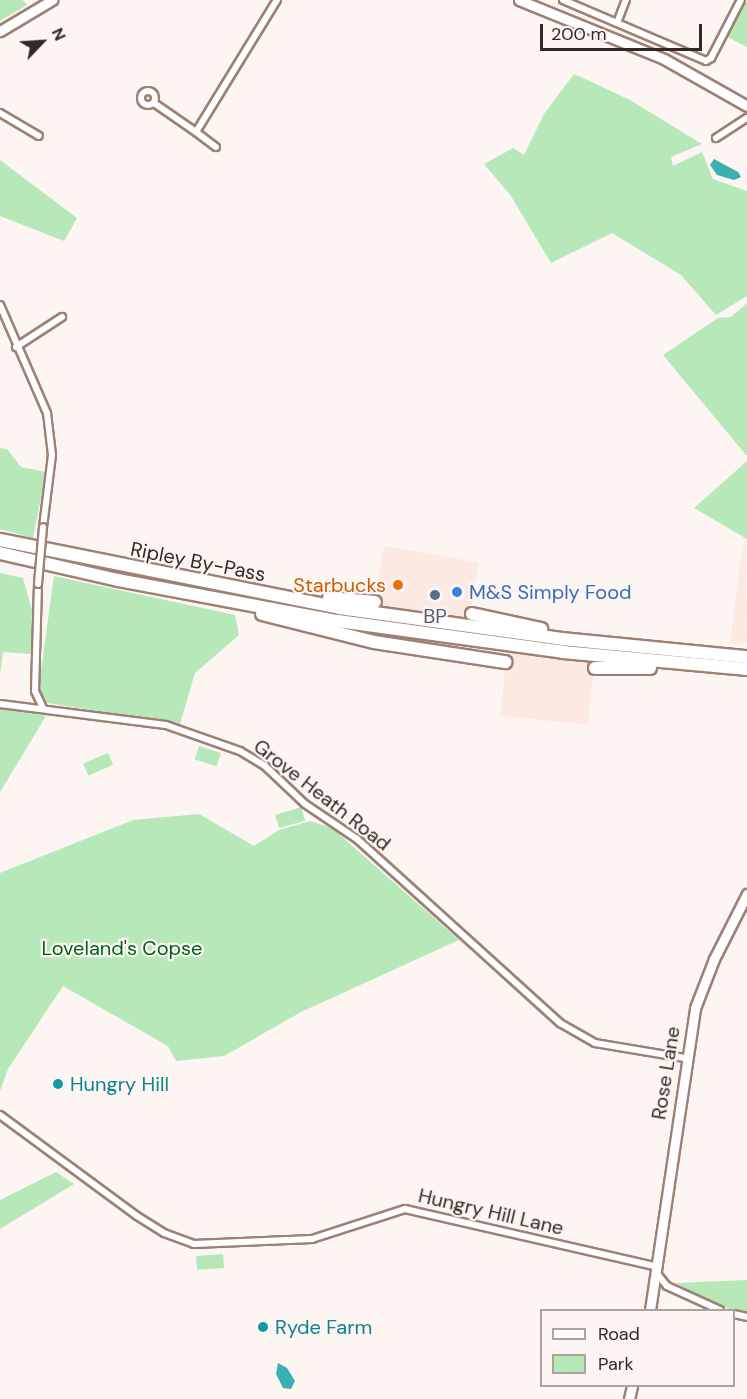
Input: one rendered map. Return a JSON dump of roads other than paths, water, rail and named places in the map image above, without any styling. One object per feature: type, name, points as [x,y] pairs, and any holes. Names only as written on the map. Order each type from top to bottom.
[{"type":"highway","name":"Ripley By-Pass","points":[[0,540],[156,580],[454,638],[747,670]]},
{"type":"highway","name":"Ripley By-Pass","points":[[0,553],[156,580],[454,626],[670,651],[747,657]]},
{"type":"highway","points":[[156,580],[375,602]]},
{"type":"highway","points":[[156,580],[374,642],[505,662]]},
{"type":"highway","points":[[472,614],[670,651]]},
{"type":"highway","points":[[595,668],[747,670]]},
{"type":"street","points":[[0,31],[52,0]]},
{"type":"street","points":[[196,132],[277,0]]},
{"type":"street","points":[[519,0],[664,59],[747,106]]},
{"type":"street","points":[[563,0],[704,60],[711,58],[741,0]]},
{"type":"street","points":[[617,23],[626,0]]},
{"type":"street","points":[[154,103],[216,147]]},
{"type":"street","points":[[0,113],[39,136]]},
{"type":"street","points":[[716,138],[747,118]]},
{"type":"street","points":[[0,305],[16,347],[44,400],[49,425],[52,454],[38,584],[35,691],[43,709]]},
{"type":"street","points":[[16,347],[62,317]]},
{"type":"street","points":[[27,706],[35,691]]},
{"type":"street","name":"Grove Heath Road","points":[[0,704],[166,725],[240,751],[265,766],[305,804],[357,839],[560,1023],[595,1042],[685,1058]]},
{"type":"street","name":"Rose Lane","points":[[651,1309],[658,1271],[685,1058],[706,976],[747,894]]},
{"type":"street","name":"Hungry Hill Lane","points":[[0,1115],[137,1216],[164,1233],[194,1244],[312,1239],[405,1209],[658,1271]]},
{"type":"street","points":[[658,1271],[667,1286],[716,1309]]},
{"type":"street","points":[[655,1292],[667,1286]]},
{"type":"water","points":[[714,159],[738,172],[741,177],[734,180],[717,175],[710,165]]},
{"type":"water","points":[[278,1363],[287,1368],[295,1381],[291,1389],[283,1388],[276,1374]]},
{"type":"place","name":"Starbucks","points":[[398,585]]},
{"type":"place","name":"M&S Simply Food","points":[[457,592]]},
{"type":"place","name":"BP","points":[[435,595]]},
{"type":"place","name":"Hungry Hill","points":[[58,1084]]},
{"type":"place","name":"Ryde Farm","points":[[263,1327]]},
{"type":"park label","name":"Loveland's Copse","points":[[122,948]]}]
